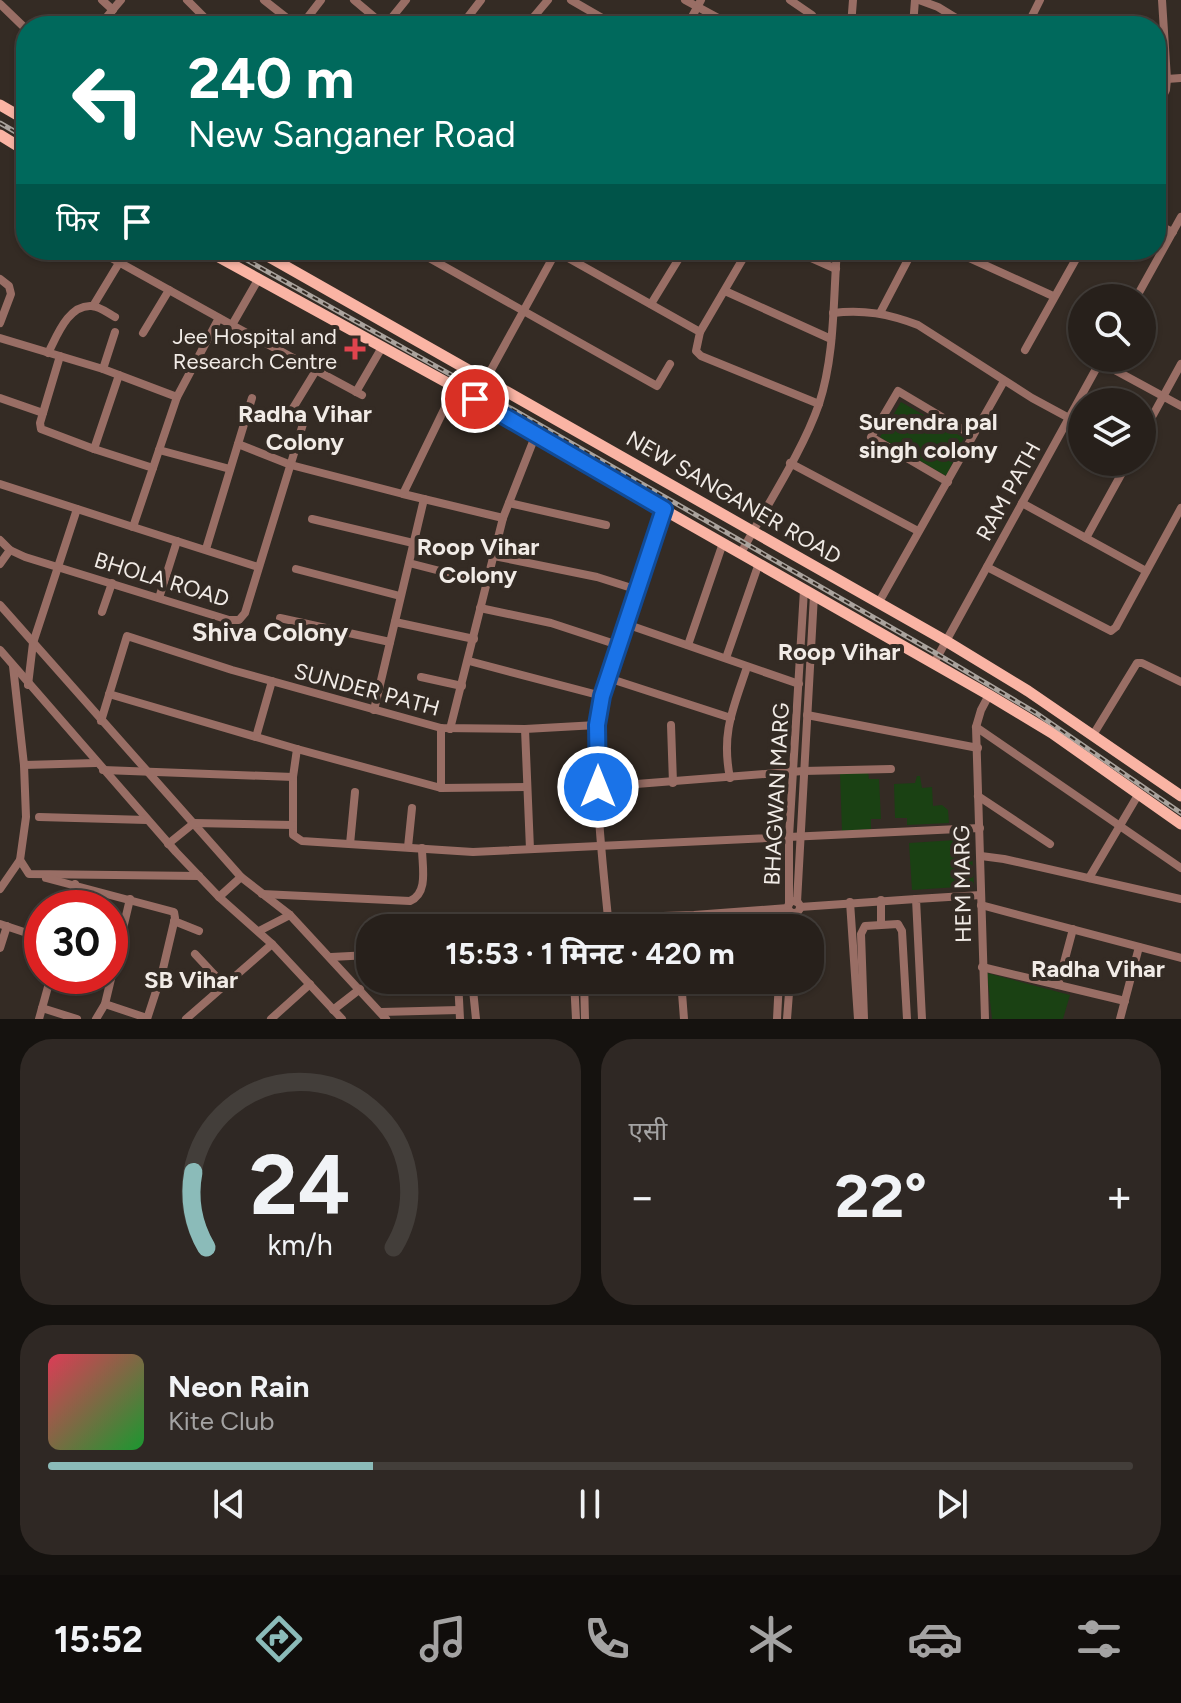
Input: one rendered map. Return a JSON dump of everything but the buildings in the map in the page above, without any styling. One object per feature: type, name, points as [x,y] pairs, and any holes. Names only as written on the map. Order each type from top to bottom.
[{"type":"main road","name":"NEW SANGANER ROAD","points":[[225,260],[381,349],[455,387],[989,695],[1052,733],[1181,824]]},
{"type":"main road","name":"NEW SANGANER ROAD","points":[[275,260],[946,641],[1093,735],[1181,796]]},
{"type":"street","points":[[102,0],[113,10]]},
{"type":"street","points":[[108,16],[121,0]]},
{"type":"street","points":[[187,0],[202,16]]},
{"type":"street","points":[[197,9],[205,0]]},
{"type":"street","points":[[264,0],[286,16]]},
{"type":"street","points":[[307,16],[321,0]]},
{"type":"street","points":[[354,0],[373,16]]},
{"type":"street","points":[[393,16],[406,0]]},
{"type":"street","points":[[469,16],[481,0]]},
{"type":"street","points":[[534,16],[548,0]]},
{"type":"street","points":[[571,0],[599,16]]},
{"type":"street","points":[[685,0],[700,3],[719,16]]},
{"type":"street","points":[[790,0],[812,15]]},
{"type":"street","points":[[917,0],[953,16]]},
{"type":"street","points":[[0,4],[16,19]]},
{"type":"street","points":[[1166,63],[1166,90]]},
{"type":"street","points":[[1167,79],[1181,78]]},
{"type":"street","points":[[1166,244],[1181,217]]},
{"type":"street","points":[[1166,229],[1173,232]]},
{"type":"street","points":[[114,260],[359,394],[381,349]]},
{"type":"street","points":[[433,260],[657,386],[670,364]]},
{"type":"street","points":[[475,399],[550,260]]},
{"type":"street","points":[[574,260],[700,332]]},
{"type":"street","points":[[651,304],[678,260]]},
{"type":"street","points":[[742,260],[700,332],[696,351],[701,356],[819,404]]},
{"type":"street","points":[[816,260],[836,269]]},
{"type":"street","points":[[741,553],[819,404],[831,339],[836,260]]},
{"type":"street","points":[[880,313],[908,260]]},
{"type":"street","points":[[974,260],[1053,296]]},
{"type":"street","points":[[1025,350],[1075,260]]},
{"type":"street","points":[[1144,284],[1157,260]]},
{"type":"street","points":[[93,306],[119,263]]},
{"type":"street","points":[[232,325],[259,278]]},
{"type":"street","points":[[0,279],[9,286],[11,294],[0,323]]},
{"type":"street","points":[[143,333],[169,290]]},
{"type":"street","points":[[725,291],[831,339]]},
{"type":"street","points":[[48,353],[67,319],[78,309],[93,306],[115,317]]},
{"type":"street","points":[[833,313],[880,313],[918,325],[1004,381],[1068,417]]},
{"type":"street","points":[[133,527],[177,397],[219,318]]},
{"type":"street","points":[[103,369],[115,332]]},
{"type":"street","points":[[0,338],[103,369],[177,397]]},
{"type":"street","points":[[60,356],[40,423],[41,429],[153,468]]},
{"type":"street","points":[[1156,408],[1181,364]]},
{"type":"street","points":[[293,408],[315,372]]},
{"type":"street","points":[[1121,372],[1181,406]]},
{"type":"street","points":[[94,449],[119,375]]},
{"type":"street","points":[[879,602],[1004,381]]},
{"type":"street","points":[[403,494],[455,387]]},
{"type":"street","points":[[948,482],[871,437],[898,391],[972,435]]},
{"type":"street","points":[[0,398],[43,413]]},
{"type":"street","points":[[206,549],[252,398]]},
{"type":"street","name":"RAM PATH","points":[[934,663],[1068,420]]},
{"type":"street","name":"BHOLA ROAD","points":[[10,550],[229,620],[239,620],[245,613],[303,424]]},
{"type":"street","points":[[441,788],[446,729],[469,661],[503,518],[536,434]]},
{"type":"street","points":[[238,444],[291,465],[503,518]]},
{"type":"street","points":[[159,450],[230,469]]},
{"type":"street","points":[[790,463],[918,531]]},
{"type":"street","points":[[1086,538],[1120,476]]},
{"type":"street","points":[[0,484],[258,567]]},
{"type":"street","points":[[374,710],[424,499]]},
{"type":"street","points":[[509,503],[606,525]]},
{"type":"street","points":[[1022,503],[1146,571]]},
{"type":"street","points":[[987,567],[1111,631],[1181,508]]},
{"type":"street","points":[[28,686],[33,643],[77,509]]},
{"type":"street","points":[[608,914],[601,845],[597,725],[602,696],[664,509]]},
{"type":"street","points":[[312,519],[413,543]]},
{"type":"street","points":[[0,540],[10,550],[0,564]]},
{"type":"street","points":[[159,598],[177,541]]},
{"type":"street","points":[[688,645],[723,543]]},
{"type":"street","points":[[494,556],[597,577],[638,590]]},
{"type":"street","points":[[409,563],[487,583]]},
{"type":"street","points":[[726,658],[759,563]]},
{"type":"street","points":[[296,569],[400,596]]},
{"type":"street","points":[[102,612],[112,583]]},
{"type":"street","name":"BHAGWAN MARG","points":[[791,914],[800,838],[799,684],[809,592]]},
{"type":"street","name":"BHAGWAN MARG","points":[[794,914],[789,837],[807,715],[809,592]]},
{"type":"street","points":[[0,605],[241,877],[290,915],[356,985]]},
{"type":"street","points":[[480,608],[551,623],[618,645]]},
{"type":"street","points":[[280,618],[390,642]]},
{"type":"street","points":[[395,622],[474,639]]},
{"type":"street","points":[[626,624],[799,684]]},
{"type":"street","name":"SUNDER PATH","points":[[101,721],[127,636],[272,681],[446,729],[597,725]]},
{"type":"street","points":[[0,650],[28,686],[168,844],[219,897],[272,944],[342,1019]]},
{"type":"street","points":[[469,661],[602,696]]},
{"type":"street","points":[[1093,735],[1137,663],[1181,682]]},
{"type":"street","points":[[0,889],[20,860],[26,817],[24,765],[13,665]]},
{"type":"street","points":[[730,778],[725,754],[731,718],[747,667]]},
{"type":"street","points":[[421,677],[462,686]]},
{"type":"street","points":[[608,678],[731,718]]},
{"type":"street","points":[[256,737],[272,681]]},
{"type":"street","points":[[109,694],[441,788],[526,787]]},
{"type":"street","name":"HEM MARG","points":[[985,1019],[976,727],[989,695]]},
{"type":"street","points":[[807,715],[978,748]]},
{"type":"street","points":[[671,725],[673,783]]},
{"type":"street","points":[[976,727],[1117,827],[1181,868]]},
{"type":"street","points":[[525,729],[530,849]]},
{"type":"street","points":[[297,749],[293,777],[293,835],[296,839],[473,852],[980,828]]},
{"type":"street","points":[[24,765],[293,777]]},
{"type":"street","points":[[598,787],[891,769]]},
{"type":"street","points":[[350,844],[355,792]]},
{"type":"street","points":[[1089,878],[1138,795]]},
{"type":"street","points":[[978,796],[1050,844]]},
{"type":"street","points":[[408,847],[412,808]]},
{"type":"street","points":[[39,817],[147,820]]},
{"type":"street","points":[[168,844],[194,823],[293,825]]},
{"type":"street","points":[[262,894],[410,901],[418,898],[422,890],[422,848]]},
{"type":"street","points":[[981,856],[1181,899]]},
{"type":"street","points":[[20,860],[23,868],[35,876],[174,912],[162,973],[147,1018],[105,1004]]},
{"type":"street","points":[[35,876],[71,873],[199,876]]},
{"type":"street","points":[[219,897],[241,877]]},
{"type":"street","points":[[74,890],[75,884]]},
{"type":"street","points":[[96,1019],[105,1004],[130,899]]},
{"type":"street","points":[[916,899],[922,1019]]},
{"type":"street","points":[[684,914],[881,900],[981,900],[1181,958]]},
{"type":"street","points":[[881,900],[881,923]]},
{"type":"street","points":[[850,902],[858,1019]]},
{"type":"street","points":[[259,931],[290,915]]},
{"type":"street","points":[[174,921],[199,931]]},
{"type":"street","points":[[864,1019],[861,934],[865,926],[881,923],[901,926],[907,1019]]},
{"type":"street","points":[[0,948],[4,925],[24,932]]},
{"type":"street","points":[[1058,985],[1073,929]]},
{"type":"street","points":[[186,1019],[272,944]]},
{"type":"street","points":[[1120,1019],[1139,947]]},
{"type":"street","points":[[195,954],[223,984]]},
{"type":"street","points":[[331,957],[356,956]]},
{"type":"street","points":[[982,967],[1125,1001]]},
{"type":"street","points":[[271,1019],[310,984]]},
{"type":"street","points":[[333,1010],[356,992]]},
{"type":"street","points":[[39,1019],[46,994]]},
{"type":"street","points":[[364,994],[384,1016],[460,1015],[459,994]]},
{"type":"street","points":[[473,994],[476,1019]]},
{"type":"street","points":[[575,994],[576,1019]]},
{"type":"street","points":[[584,994],[585,1019]]},
{"type":"street","points":[[682,994],[684,1019]]},
{"type":"street","points":[[777,1019],[778,994]]},
{"type":"street","points":[[787,1019],[789,994]]},
{"type":"street","points":[[42,1008],[77,1019]]},
{"type":"green space","points":[[901,402],[964,438],[946,476],[880,437]]},
{"type":"green space","points":[[868,772],[869,779],[879,779],[881,819],[871,819],[871,829],[842,831],[840,773]]},
{"type":"green space","points":[[917,776],[920,776],[922,788],[932,787],[933,806],[942,805],[948,810],[949,823],[907,825],[907,818],[895,818],[894,784],[915,783]]},
{"type":"green space","points":[[971,839],[974,886],[912,890],[909,843]]},
{"type":"green space","points":[[987,973],[1070,995],[1063,1019],[992,1019]]},
{"type":"railway","points":[[0,123],[16,132]]},
{"type":"railway","points":[[247,260],[932,651],[1036,713],[1181,813]]},
{"type":"place","name":"Jee Hospital and Research Centre","points":[[355,349]]},
{"type":"district","name":"Radha Vihar Colony","points":[[305,428]]},
{"type":"district","name":"Surendra pal singh colony","points":[[928,436]]},
{"type":"district","name":"Roop Vihar Colony","points":[[478,561]]},
{"type":"district","name":"Shiva Colony","points":[[270,632]]},
{"type":"district","name":"Roop Vihar","points":[[839,652]]},
{"type":"district","name":"Radha Vihar","points":[[1098,969]]},
{"type":"district","name":"SB Vihar","points":[[191,980]]},
{"type":"route","points":[[475,399],[664,509],[602,696],[597,725],[598,787]]}]
